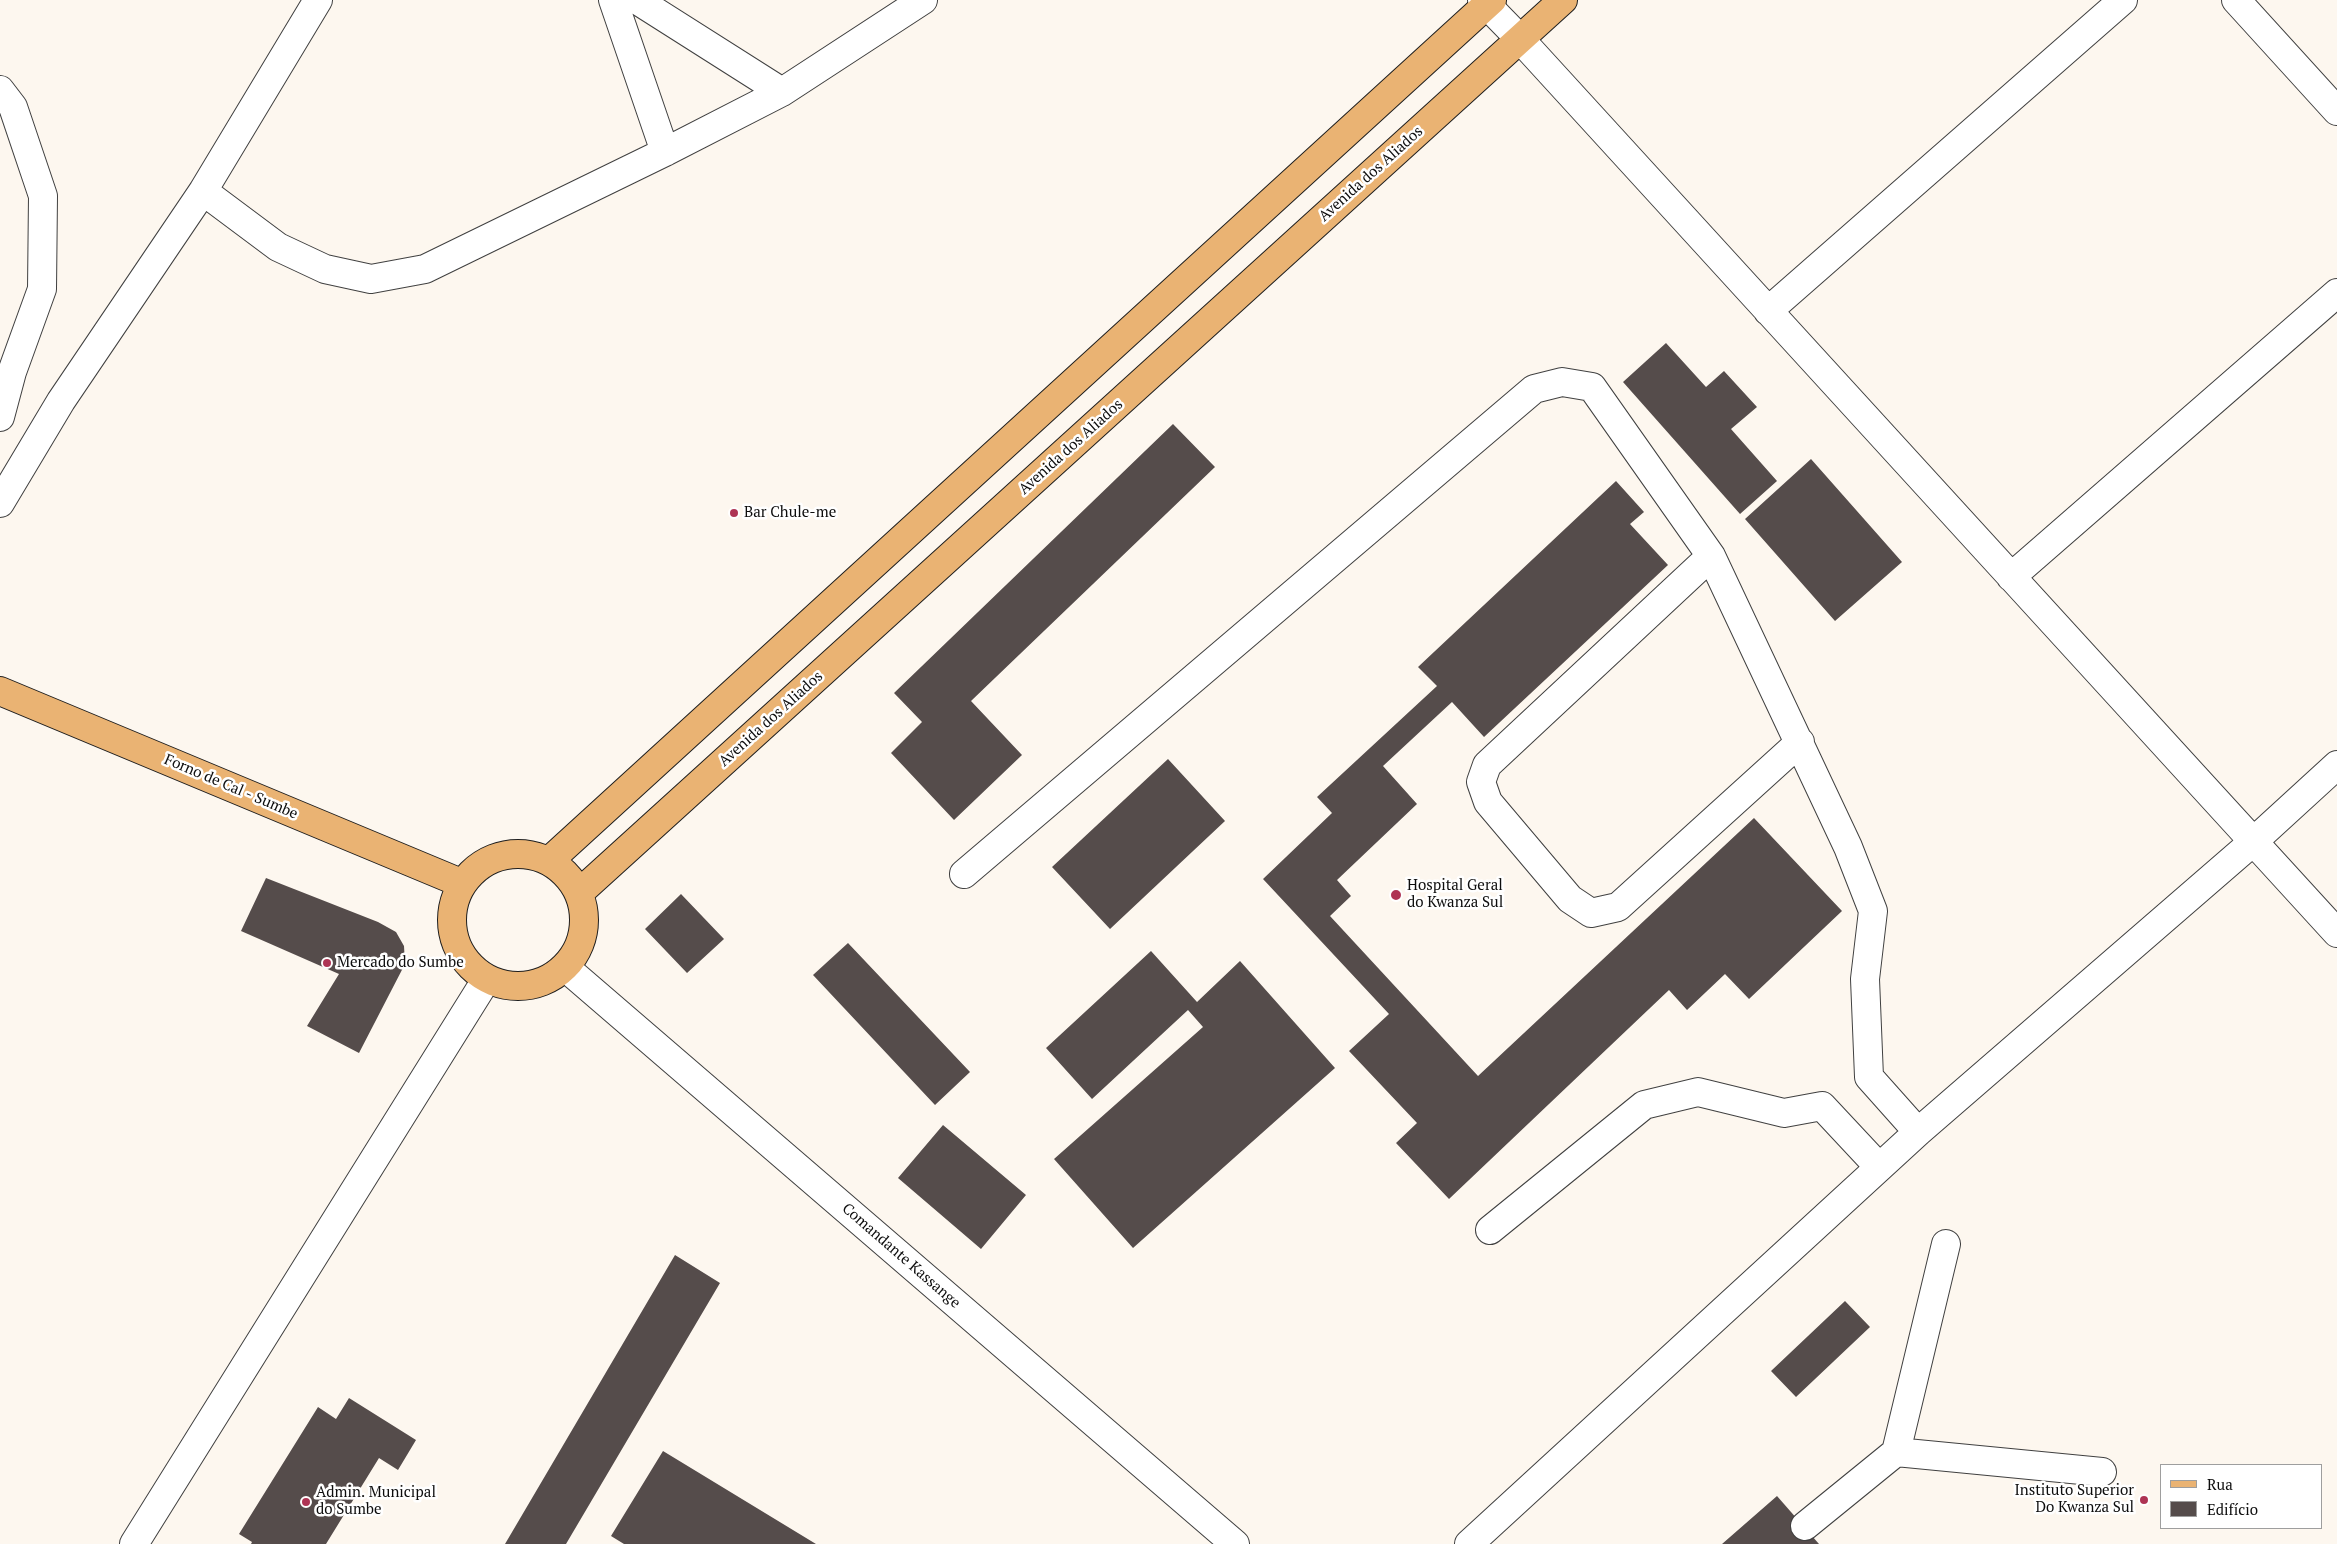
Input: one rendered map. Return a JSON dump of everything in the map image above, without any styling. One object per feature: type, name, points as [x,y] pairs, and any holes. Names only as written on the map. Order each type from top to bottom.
[{"type":"main road","name":"Avenida dos Aliados","points":[[579,893],[1564,0]]},
{"type":"main road","points":[[549,860],[1487,2]]},
{"type":"main road","name":"Forno de Cal - Sumbe","points":[[0,691],[461,883]]},
{"type":"main road","points":[[516,853],[549,860],[566,874],[579,893],[585,917],[581,942],[566,968],[545,982],[515,988],[486,980],[459,954],[450,919],[461,883],[485,861],[516,853]]},
{"type":"street","points":[[0,503],[61,401],[203,191],[318,0]]},
{"type":"street","points":[[613,0],[665,152]]},
{"type":"street","points":[[636,0],[782,92]]},
{"type":"street","points":[[203,191],[278,246],[326,268],[371,279],[424,269],[665,152],[782,92],[922,0]]},
{"type":"street","points":[[1768,311],[2123,0]]},
{"type":"street","points":[[2236,0],[2337,110]]},
{"type":"street","points":[[1487,2],[2337,933]]},
{"type":"street","points":[[0,90],[13,107],[43,196],[42,290],[6,380],[0,417]]},
{"type":"street","points":[[2011,577],[2337,293]]},
{"type":"street","points":[[964,874],[1534,389],[1562,382],[1592,387],[1711,556],[1848,847],[1873,911],[1865,978],[1869,1077],[1918,1132]]},
{"type":"street","points":[[1711,556],[1487,765],[1481,782],[1488,802],[1570,898],[1591,913],[1618,906],[1800,742]]},
{"type":"street","points":[[1469,1544],[1879,1167],[2254,841],[2337,765]]},
{"type":"street","name":"Comandante Kassange","points":[[566,968],[1235,1544]]},
{"type":"street","points":[[134,1544],[486,980]]},
{"type":"street","points":[[1490,1230],[1644,1105],[1698,1092],[1784,1113],[1822,1106],[1879,1167]]},
{"type":"street","points":[[1805,1526],[1896,1452],[1946,1244]]},
{"type":"street","points":[[1896,1452],[2102,1472]]},
{"type":"building","points":[[1666,343],[1706,387],[1724,371],[1757,407],[1731,429],[1777,481],[1740,514],[1623,382]]},
{"type":"building","points":[[1173,424],[1215,467],[971,701],[1022,755],[954,820],[891,753],[922,722],[894,693]]},
{"type":"building","points":[[1811,459],[1902,562],[1835,621],[1745,519]]},
{"type":"building","points":[[1616,481],[1644,512],[1630,524],[1668,565],[1484,737],[1452,702],[1383,766],[1417,804],[1337,880],[1351,896],[1330,916],[1478,1076],[1754,818],[1842,911],[1749,999],[1725,974],[1687,1010],[1669,990],[1449,1199],[1396,1143],[1417,1123],[1349,1051],[1389,1014],[1263,879],[1332,813],[1317,797],[1437,686],[1418,667]]},
{"type":"building","points":[[1168,759],[1225,821],[1110,929],[1052,867]]},
{"type":"building","points":[[266,878],[378,922],[396,932],[404,946],[405,964],[359,1053],[307,1026],[339,974],[241,931]]},
{"type":"building","points":[[681,894],[724,939],[687,973],[645,929]]},
{"type":"building","points":[[848,943],[970,1072],[935,1105],[813,975]]},
{"type":"building","points":[[1151,951],[1197,1002],[1240,961],[1335,1068],[1133,1248],[1054,1159],[1203,1027],[1188,1010],[1092,1099],[1046,1048]]},
{"type":"building","points":[[943,1125],[1026,1195],[981,1249],[898,1178]]},
{"type":"building","points":[[675,1255],[720,1283],[566,1544],[505,1544]]},
{"type":"building","points":[[1845,1301],[1870,1327],[1796,1397],[1771,1371]]},
{"type":"building","name":"Admin. Municipal do Sumbe","points":[[349,1398],[416,1440],[398,1470],[379,1458],[326,1544],[251,1544],[252,1542],[239,1534],[318,1407],[336,1419]]},
{"type":"building","points":[[663,1451],[816,1544],[624,1544],[611,1536]]},
{"type":"building","points":[[1777,1496],[1819,1544],[1722,1544]]},
{"type":"place","name":"Bar Chule-me","points":[[734,513]]},
{"type":"place","name":"Hospital Geral do Kwanza Sul","points":[[1396,895]]},
{"type":"place","name":"Mercado do Sumbe","points":[[327,963]]},
{"type":"place","name":"Instituto Superior Do Kwanza Sul","points":[[2144,1500]]},
{"type":"place","name":"Admin. Municipal do Sumbe","points":[[306,1502]]}]
